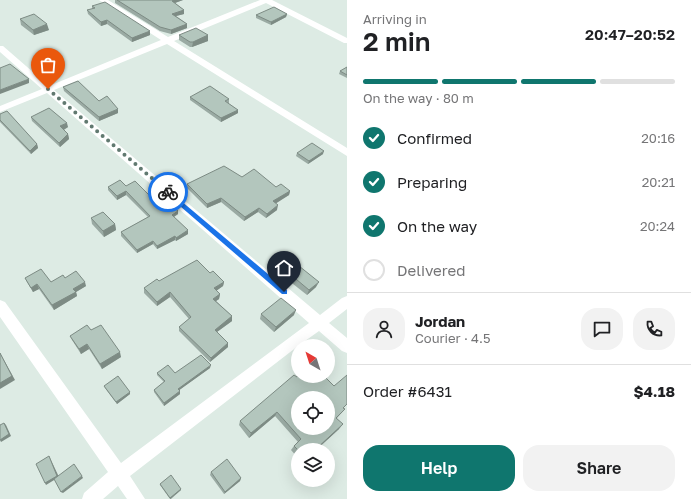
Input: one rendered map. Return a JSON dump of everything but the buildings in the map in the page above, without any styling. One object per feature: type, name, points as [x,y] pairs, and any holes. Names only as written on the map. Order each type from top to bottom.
[{"type":"street","points":[[103,0],[347,153]]},
{"type":"street","points":[[0,109],[266,0],[347,41]]},
{"type":"street","points":[[0,48],[347,347]]},
{"type":"street","points":[[90,499],[119,474],[347,302]]},
{"type":"street","points":[[0,306],[137,499]]},
{"type":"way so far","points":[[48,89],[168,192]]},
{"type":"route","points":[[168,192],[284,292]]}]
